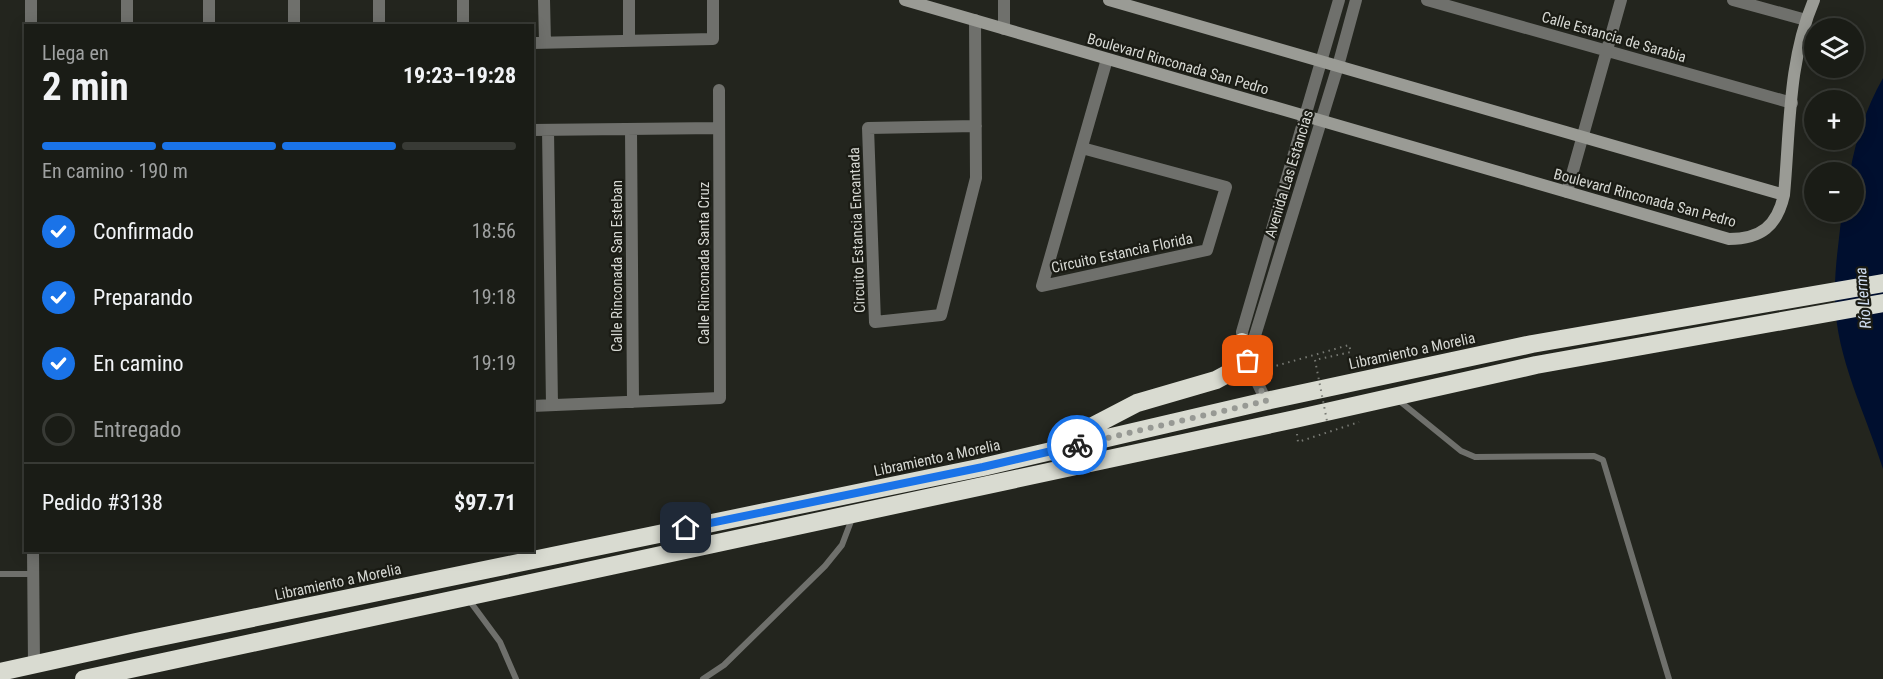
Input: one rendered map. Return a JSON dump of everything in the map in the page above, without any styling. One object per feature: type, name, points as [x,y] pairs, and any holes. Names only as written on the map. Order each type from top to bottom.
[{"type":"highway","name":"Libramiento a Morelia","points":[[0,672],[1037,454],[1266,401],[1532,344],[1883,283]]},
{"type":"highway","points":[[84,679],[1295,419],[1536,365],[1883,303]]},
{"type":"highway","points":[[1037,454],[1137,403],[1216,380],[1229,373],[1244,349]]},
{"type":"street","points":[[31,0],[31,24]]},
{"type":"street","points":[[128,0],[128,24]]},
{"type":"street","points":[[209,0],[209,24]]},
{"type":"street","points":[[294,0],[294,24]]},
{"type":"street","points":[[379,0],[379,24]]},
{"type":"street","points":[[463,0],[463,24]]},
{"type":"street","points":[[544,0],[539,42],[713,39],[713,0]]},
{"type":"street","points":[[629,0],[629,40]]},
{"type":"street","name":"Boulevard Rinconada San Pedro","points":[[905,0],[942,5],[975,20],[1004,29],[1729,239],[1745,239],[1760,234],[1772,224],[1780,210],[1785,195],[1796,61],[1804,28]]},
{"type":"street","points":[[1004,0],[1004,29]]},
{"type":"street","points":[[1109,0],[1785,195]]},
{"type":"street","name":"Avenida Las Estancias","points":[[1244,349],[1242,332],[1338,0]]},
{"type":"street","name":"Avenida Las Estancias","points":[[1244,349],[1253,342],[1356,0]]},
{"type":"street","name":"Calle Estancia de Sarabia","points":[[1427,0],[1792,103]]},
{"type":"street","points":[[1568,192],[1621,0]]},
{"type":"street","points":[[1733,0],[1804,19]]},
{"type":"street","name":"Boulevard Rinconada San Pedro","points":[[1807,18],[1814,0]]},
{"type":"street","name":"Circuito Estancia Encantada","points":[[975,20],[976,126],[976,178],[941,315],[875,322],[868,128],[976,126]]},
{"type":"street","name":"Circuito Estancia Florida","points":[[1082,148],[1226,187],[1207,250],[1042,286],[1107,59]]},
{"type":"street","name":"Calle Rinconada Santa Cruz","points":[[633,402],[720,398],[718,90]]},
{"type":"street","points":[[534,130],[719,128]]},
{"type":"street","name":"Calle Rinconada San Esteban","points":[[631,129],[633,402]]},
{"type":"street","points":[[548,130],[552,405]]},
{"type":"street","points":[[1244,349],[1266,401]]},
{"type":"street","points":[[534,406],[633,402]]},
{"type":"street","points":[[33,552],[34,665]]},
{"type":"lane","points":[[1394,396],[1461,451],[1475,457],[1594,456],[1603,460],[1669,679]]},
{"type":"lane","points":[[703,679],[724,665],[825,566],[842,545],[854,514]]},
{"type":"lane","points":[[0,574],[33,574]]},
{"type":"lane","points":[[466,597],[500,642],[516,679]]},
{"type":"path","points":[[1253,373],[1349,345],[1351,352],[1315,360],[1327,422]]},
{"type":"water","name":"Río Lerma","points":[[1883,78],[1883,469],[1846,364],[1835,300],[1841,222],[1864,222],[1864,162],[1852,162],[1855,150],[1864,150],[1864,121]]},
{"type":"way so far","points":[[1077,445],[1266,401],[1248,361]]},
{"type":"route","points":[[686,528],[983,467],[1077,445]]}]
